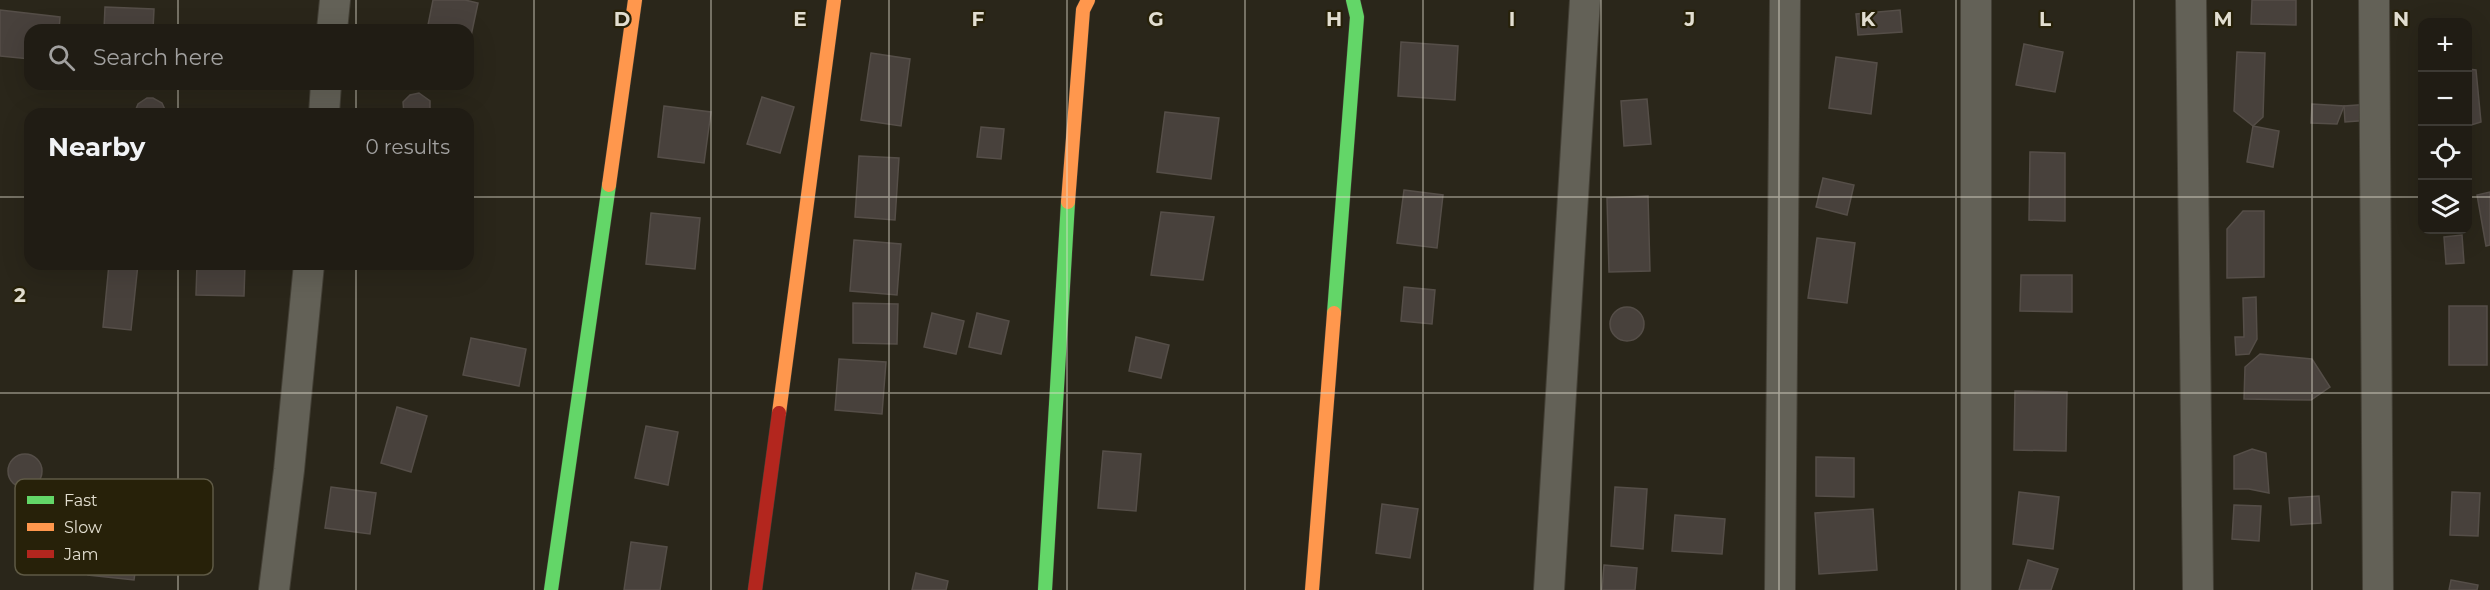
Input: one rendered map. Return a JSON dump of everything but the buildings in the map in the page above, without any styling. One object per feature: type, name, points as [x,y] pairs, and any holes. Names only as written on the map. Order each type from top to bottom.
[{"type":"street","points":[[333,24],[335,0]]},
{"type":"street","points":[[551,590],[635,0]]},
{"type":"street","points":[[755,590],[834,0]]},
{"type":"street","points":[[1045,590],[1062,286],[1083,10],[1088,0]]},
{"type":"street","points":[[1312,590],[1357,17],[1353,0]]},
{"type":"street","points":[[1549,590],[1585,0]]},
{"type":"street","points":[[1780,590],[1785,0]]},
{"type":"street","points":[[1976,0],[1976,590]]},
{"type":"street","points":[[2192,0],[2198,590]]},
{"type":"street","points":[[2374,0],[2378,590]]},
{"type":"street","points":[[325,108],[326,90]]},
{"type":"street","points":[[274,590],[289,470],[308,270]]},
{"type":"traffic: fast","points":[[1334,313],[1357,17],[1353,0]]},
{"type":"traffic: fast","points":[[551,590],[609,185]]},
{"type":"traffic: fast","points":[[1045,590],[1068,202]]},
{"type":"traffic: slow","points":[[609,185],[635,0]]},
{"type":"traffic: slow","points":[[779,413],[834,0]]},
{"type":"traffic: slow","points":[[1068,202],[1083,10],[1088,0]]},
{"type":"traffic: slow","points":[[1312,590],[1334,313]]},
{"type":"traffic: jam","points":[[755,590],[779,413]]}]
